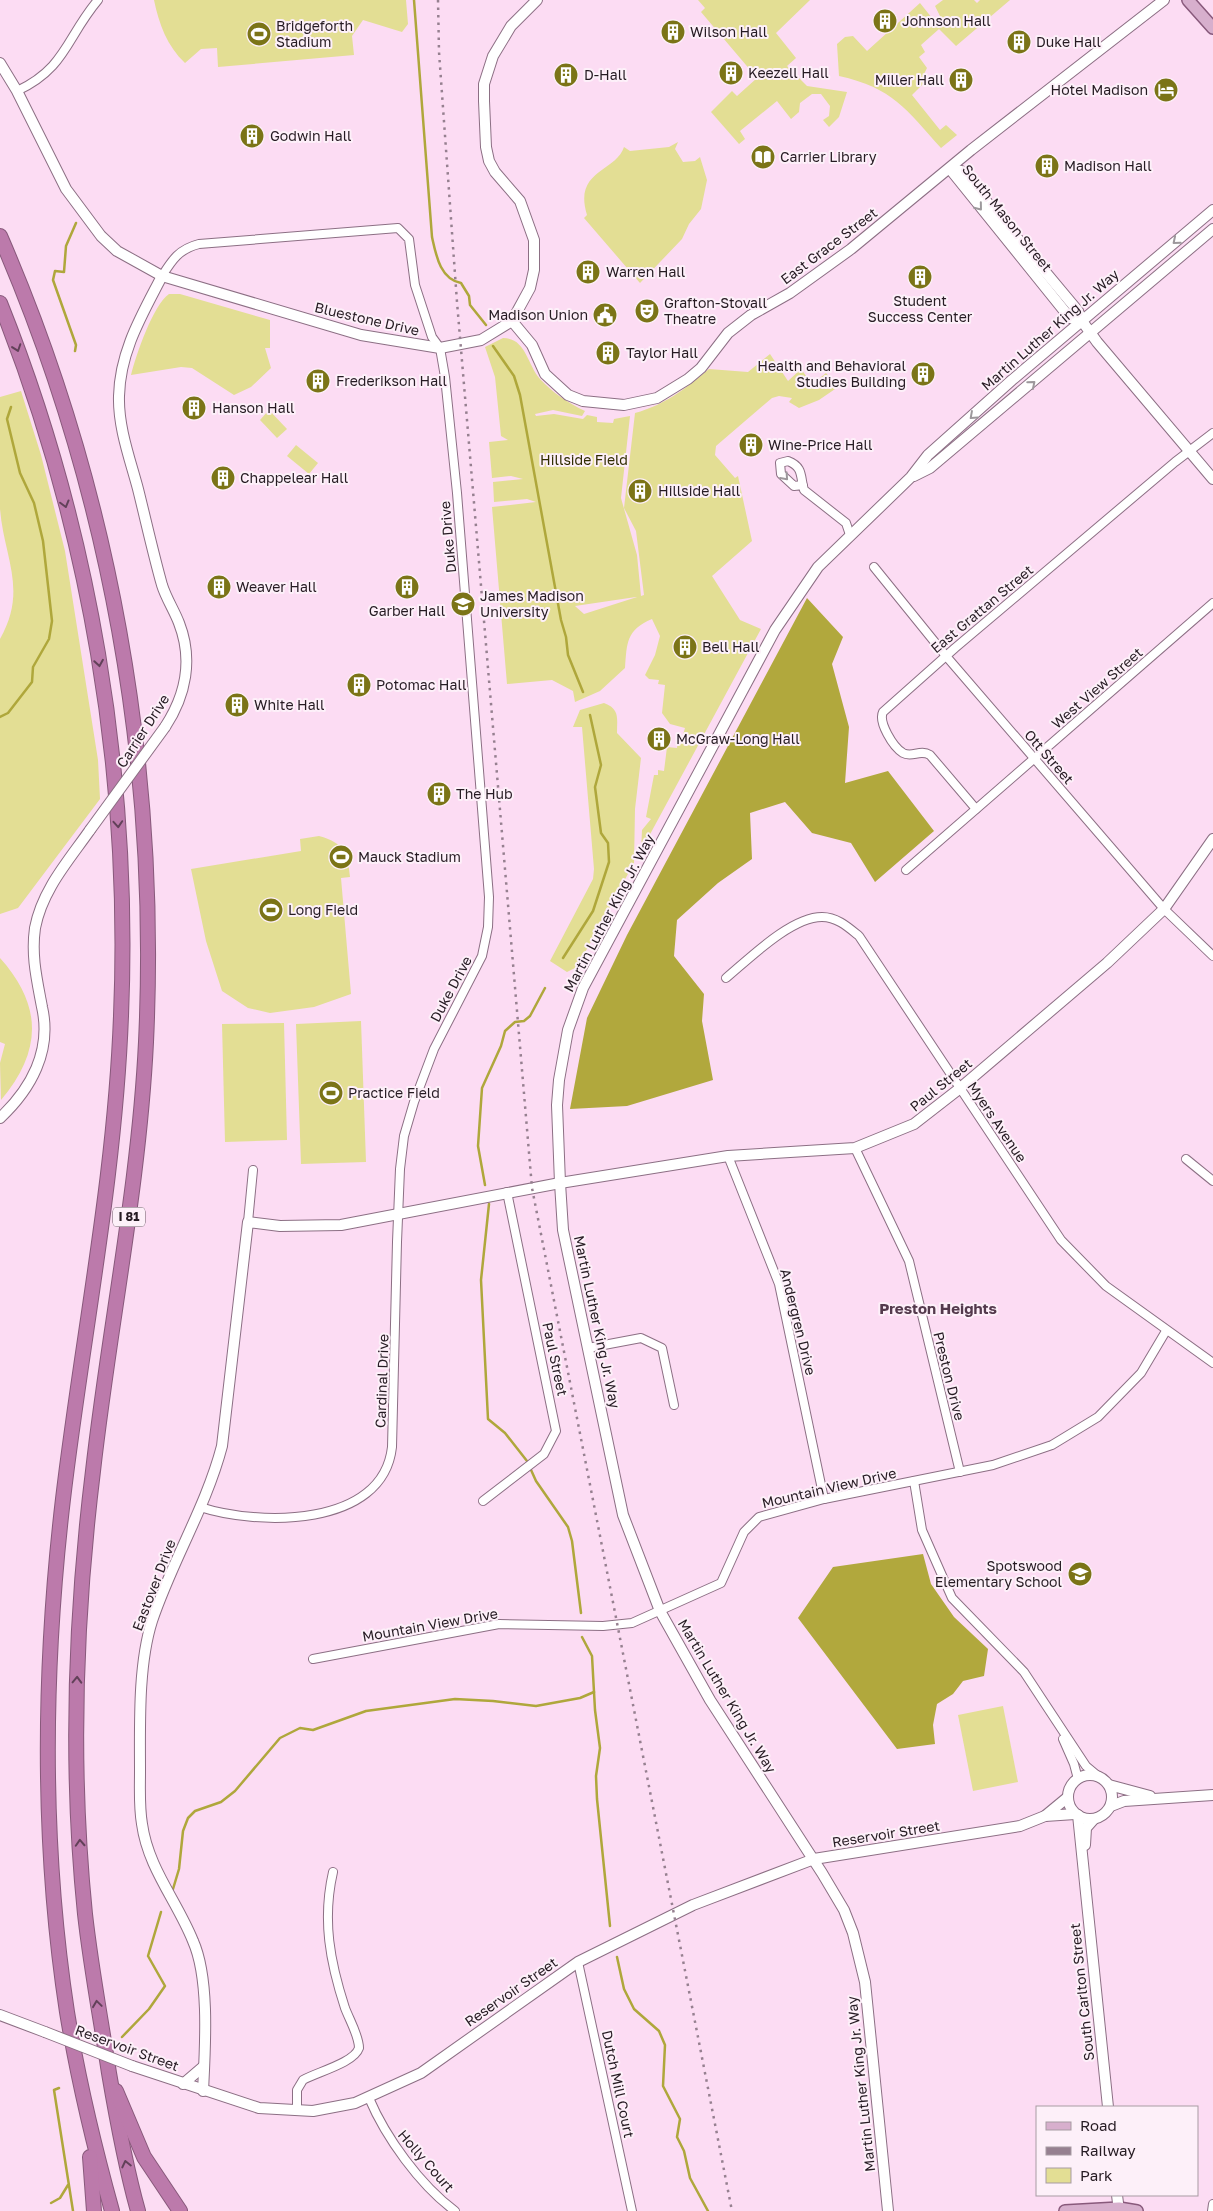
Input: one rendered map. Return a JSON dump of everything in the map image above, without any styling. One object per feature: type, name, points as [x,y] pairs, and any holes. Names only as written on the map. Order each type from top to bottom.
[{"type":"highway","name":"I 81","points":[[0,236],[56,380],[102,547],[129,691],[140,777],[144,834],[148,951],[141,1110],[126,1236],[93,1470],[80,1623],[76,1707],[77,1800],[84,1906],[99,2018],[110,2075],[114,2109],[138,2211]]},
{"type":"highway","name":"I 81","points":[[0,303],[44,428],[67,510],[83,580],[106,711],[114,779],[121,876],[122,1010],[114,1120],[64,1496],[54,1595],[47,1744],[48,1818],[57,1933],[67,2010],[80,2082],[112,2211]]},
{"type":"highway","points":[[110,2075],[144,2157],[180,2211]]},
{"type":"highway","points":[[80,2082],[82,2110],[93,2178],[94,2211]]},
{"type":"main road","points":[[1188,0],[1213,28]]},
{"type":"main road","points":[[1065,2211],[1137,2211]]},
{"type":"street","points":[[17,91],[38,80],[54,67],[84,18],[98,0]]},
{"type":"street","name":"Bluestone Drive","points":[[0,63],[17,91],[66,190],[101,236],[117,251],[162,276],[360,335],[440,348],[482,340],[512,321],[530,288],[534,270],[534,240],[520,201],[495,172],[489,161],[486,147],[484,84],[493,56],[503,37],[537,0]]},
{"type":"street","name":"East Grace Street","points":[[512,321],[532,345],[545,374],[568,395],[583,401],[624,405],[657,398],[688,379],[701,368],[728,334],[751,315],[790,293],[851,249],[1164,0]]},
{"type":"street","name":"South Mason Street","points":[[950,169],[961,171],[979,192],[1078,311],[1091,334],[1213,479]]},
{"type":"street","name":"Martin Luther King Jr. Way","points":[[888,2211],[865,1982],[860,1958],[844,1910],[814,1859],[710,1700],[660,1612],[623,1515],[564,1230],[557,1105],[559,1080],[568,1030],[583,988],[784,614],[818,567],[911,477],[928,456],[1082,321],[1213,210]]},
{"type":"street","name":"Duke Drive","points":[[162,276],[178,254],[185,248],[199,244],[398,228],[406,234],[410,241],[415,285],[432,337],[440,348],[445,377],[485,835],[489,910],[486,940],[478,966],[434,1048],[418,1090]]},
{"type":"street","name":"Martin Luther King Jr. Way","points":[[911,477],[930,468],[1213,230]]},
{"type":"street","name":"Carrier Drive","points":[[0,1118],[30,1083],[43,1047],[44,1018],[34,959],[34,936],[39,912],[56,878],[165,727],[177,708],[184,686],[186,663],[180,624],[162,585],[124,437],[119,397],[122,370],[130,342],[162,276]]},
{"type":"street","name":"East Grattan Street","points":[[976,810],[930,755],[923,752],[909,754],[902,752],[881,723],[882,716],[888,707],[946,656],[1175,462],[1213,433]]},
{"type":"street","points":[[803,485],[804,490],[817,502],[846,523],[850,535]]},
{"type":"street","name":"Ott Street","points":[[874,567],[946,656],[1164,909],[1213,956]]},
{"type":"street","name":"West View Street","points":[[906,870],[1213,603]]},
{"type":"street","name":"Paul Street","points":[[248,1222],[280,1226],[341,1225],[508,1192],[728,1156],[855,1148],[914,1124],[959,1089],[1107,963],[1164,909],[1213,839]]},
{"type":"street","name":"Myers Avenue","points":[[726,978],[797,922],[822,917],[842,922],[859,936],[1061,1240],[1106,1286],[1213,1363]]},
{"type":"street","name":"Cardinal Drive","points":[[200,1507],[248,1517],[274,1518],[305,1515],[337,1508],[359,1499],[370,1491],[382,1478],[389,1463],[392,1448],[402,1145],[407,1122],[418,1090]]},
{"type":"street","name":"Preston Drive","points":[[855,1148],[909,1261],[960,1472]]},
{"type":"street","name":"Andergren Drive","points":[[728,1156],[779,1284],[824,1499]]},
{"type":"street","points":[[1186,1159],[1213,1181]]},
{"type":"street","name":"Eastover Drive","points":[[203,2091],[204,2006],[197,1951],[182,1916],[153,1865],[142,1825],[140,1757],[142,1698],[148,1634],[214,1474],[226,1426],[253,1170]]},
{"type":"street","name":"Paul Street","points":[[483,1502],[544,1454],[556,1431],[508,1192]]},
{"type":"street","name":"Mountain View Drive","points":[[313,1659],[499,1624],[617,1626],[632,1623],[660,1612],[721,1582],[744,1532],[759,1516],[824,1499],[993,1466],[1052,1445],[1098,1417],[1141,1373],[1166,1331]]},
{"type":"street","points":[[588,1348],[641,1338],[662,1348],[674,1405]]},
{"type":"street","points":[[914,1481],[922,1530],[952,1598],[1024,1672],[1086,1766],[1109,1785],[1139,1794],[1170,1800]]},
{"type":"street","points":[[1053,1716],[1074,1764],[1078,1779]]},
{"type":"street","points":[[1098,1776],[1091,1775],[1078,1779],[1069,1790],[1068,1797],[1076,1814],[1094,1819],[1101,1817],[1111,1806],[1124,1802],[1213,1796]]},
{"type":"street","points":[[1109,1785],[1112,1798],[1111,1806]]},
{"type":"street","name":"Reservoir Street","points":[[0,2015],[132,2066],[259,2108],[297,2111],[331,2108],[369,2098],[421,2073],[578,1962],[693,1905],[814,1859],[1020,1826],[1045,1816],[1068,1797]]},
{"type":"street","name":"Reservoir Street","points":[[1045,1816],[1076,1814]]},
{"type":"street","name":"South Carlton Street","points":[[1076,1814],[1084,1873],[1108,2106]]},
{"type":"street","name":"South Carlton Street","points":[[1084,1873],[1085,1833],[1086,1828],[1094,1819]]},
{"type":"street","points":[[297,2111],[297,2090],[303,2080],[349,2060],[357,2054],[360,2048],[333,1969],[328,1945],[327,1909],[333,1872]]},
{"type":"street","name":"Dutch Mill Court","points":[[578,1962],[632,2211]]},
{"type":"street","points":[[183,2084],[204,2066]]},
{"type":"street","name":"Holly Court","points":[[369,2098],[380,2126],[398,2151],[455,2211]]},
{"type":"street","points":[[1117,2196],[1119,2210]]},
{"type":"street","points":[[1212,2211],[1213,2204]]},
{"type":"green space","name":"Bridgeforth Stadium","points":[[154,0],[406,0],[408,24],[402,32],[363,20],[352,36],[354,55],[218,67],[217,48],[201,49],[185,63],[173,49],[165,34],[158,18]]},
{"type":"green space","points":[[698,0],[810,0],[776,33],[796,58],[787,66],[807,86],[847,92],[839,117],[829,127],[823,120],[829,116],[830,106],[821,94],[812,94],[800,103],[799,112],[791,119],[777,101],[740,131],[745,139],[739,144],[711,112],[732,91],[737,96],[757,78],[701,12],[705,8]]},
{"type":"green space","points":[[943,0],[974,0],[977,3],[980,0],[1010,0],[956,46],[939,29],[921,45],[925,52],[919,57],[927,68],[923,76],[926,81],[912,95],[940,130],[946,125],[957,135],[941,148],[908,111],[886,94],[873,87],[839,76],[837,44],[845,37],[853,36],[867,51],[920,3],[936,23],[941,18],[935,6]]},
{"type":"green space","points":[[678,142],[675,149],[683,162],[695,161],[700,157],[707,180],[701,209],[689,224],[682,239],[640,283],[584,218],[587,215],[584,200],[586,189],[590,180],[613,162],[620,155],[624,147],[630,151],[669,147]]},
{"type":"green space","points":[[169,294],[180,294],[270,320],[270,348],[265,348],[271,368],[251,387],[234,395],[192,368],[181,367],[131,375],[151,319],[157,308]]},
{"type":"green space","name":"Hillside Field","points":[[503,338],[517,342],[540,379],[561,397],[585,411],[582,416],[553,410],[535,414],[536,416],[554,414],[583,419],[587,415],[597,417],[597,422],[613,423],[614,419],[630,416],[621,498],[637,555],[641,596],[644,595],[636,531],[624,508],[635,413],[666,401],[709,369],[748,372],[770,354],[788,381],[801,369],[812,384],[826,373],[838,387],[819,400],[799,408],[789,402],[792,398],[779,396],[772,398],[716,446],[715,455],[735,478],[738,476],[752,541],[712,576],[740,620],[761,629],[641,851],[642,830],[651,819],[646,817],[654,775],[658,775],[658,770],[664,771],[667,747],[677,748],[678,739],[682,738],[685,728],[670,724],[662,713],[665,685],[658,684],[659,680],[649,679],[645,675],[655,655],[660,636],[652,619],[643,623],[630,638],[626,651],[625,668],[600,691],[575,702],[573,691],[552,680],[507,684],[492,507],[536,502],[527,499],[494,502],[493,482],[523,479],[511,476],[492,478],[489,442],[508,440],[501,436],[495,377],[485,347]],"holes":[[[637,597],[584,614],[575,606]]]},
{"type":"green space","points":[[21,391],[41,455],[65,551],[98,760],[100,799],[18,908],[0,914],[0,639],[8,621],[13,589],[0,509],[0,397]]},
{"type":"green space","points":[[269,410],[287,429],[277,438],[260,420]]},
{"type":"green space","points":[[296,445],[318,463],[309,474],[287,456]]},
{"type":"green space","points":[[604,703],[615,711],[617,733],[641,758],[635,809],[634,863],[577,967],[567,972],[550,961],[593,879],[594,869],[582,727],[573,727],[580,710]]},
{"type":"green space","name":"Long Field","points":[[319,836],[339,846],[348,861],[350,877],[341,878],[351,994],[314,1007],[270,1013],[248,1008],[222,991],[206,941],[191,869],[301,851],[300,839]]},
{"type":"green space","points":[[0,958],[14,976],[24,994],[30,1011],[32,1029],[30,1046],[24,1064],[1,1100],[0,1063],[5,1044],[0,1042]]},
{"type":"green space","name":"Practice Field","points":[[361,1021],[366,1162],[301,1164],[296,1024]]},
{"type":"green space","points":[[284,1023],[287,1140],[225,1142],[222,1024]]},
{"type":"green space","points":[[1003,1706],[1018,1782],[973,1791],[958,1715]]},
{"type":"shaded area","points":[[807,598],[843,637],[832,664],[849,727],[845,783],[888,771],[934,831],[875,882],[851,843],[812,833],[785,802],[750,813],[752,859],[718,883],[677,920],[674,956],[704,994],[702,1021],[713,1080],[627,1106],[570,1109],[587,1018],[627,935]]},
{"type":"shaded area","points":[[923,1554],[931,1584],[954,1617],[988,1649],[984,1676],[963,1681],[953,1694],[937,1704],[933,1725],[935,1744],[897,1749],[798,1618],[833,1567]]},
{"type":"waterway","points":[[414,0],[432,237],[440,265],[448,277],[461,283],[469,296],[470,305],[486,325]]},
{"type":"waterway","points":[[75,351],[76,345],[53,280],[55,271],[64,272],[66,246],[76,223]]},
{"type":"waterway","points":[[493,346],[514,376],[520,395],[568,655],[583,692]]},
{"type":"waterway","points":[[0,717],[8,713],[32,682],[33,667],[49,639],[52,621],[43,541],[34,503],[20,473],[7,419],[11,407]]},
{"type":"waterway","points":[[563,958],[593,911],[609,862],[608,843],[601,833],[595,787],[601,765],[590,715]]},
{"type":"waterway","points":[[485,1185],[478,1146],[482,1088],[501,1046],[505,1031],[515,1022],[524,1021],[530,1016],[545,988]]},
{"type":"waterway","points":[[489,1204],[481,1280],[488,1419],[505,1433],[527,1461],[536,1481],[568,1527],[572,1541],[581,1613]]},
{"type":"waterway","points":[[582,1637],[592,1656],[595,1710],[600,1748],[596,1776],[597,1799],[610,1926]]},
{"type":"waterway","points":[[173,1889],[179,1869],[183,1831],[188,1818],[195,1811],[221,1802],[235,1791],[280,1738],[300,1728],[313,1730],[366,1711],[455,1699],[536,1706],[580,1698],[594,1692]]},
{"type":"waterway","points":[[122,2037],[149,2009],[165,1986],[148,1956],[161,1912]]},
{"type":"waterway","points":[[617,1957],[624,1989],[634,2009],[659,2031],[665,2045],[663,2086],[680,2119],[677,2137],[684,2151],[690,2178],[708,2211]]},
{"type":"waterway","points":[[59,2088],[54,2090],[73,2211]]},
{"type":"waterway","points":[[51,2203],[60,2198],[68,2185]]},
{"type":"railway","points":[[438,0],[439,52],[457,302],[532,1188],[732,2211]]},
{"type":"place","name":"Johnson Hall","points":[[885,21]]},
{"type":"place","name":"Wilson Hall","points":[[673,32]]},
{"type":"place","name":"Bridgeforth Stadium","points":[[259,34]]},
{"type":"place","name":"Duke Hall","points":[[1019,42]]},
{"type":"place","name":"Keezell Hall","points":[[731,73]]},
{"type":"place","name":"D-Hall","points":[[566,75]]},
{"type":"place","name":"Miller Hall","points":[[961,80]]},
{"type":"place","name":"Hotel Madison","points":[[1166,90]]},
{"type":"place","name":"Godwin Hall","points":[[252,136]]},
{"type":"place","name":"Carrier Library","points":[[763,157]]},
{"type":"place","name":"Madison Hall","points":[[1047,166]]},
{"type":"place","name":"Warren Hall","points":[[588,272]]},
{"type":"place","name":"Student Success Center","points":[[920,277]]},
{"type":"place","name":"Grafton-Stovall Theatre","points":[[647,311]]},
{"type":"place","name":"Madison Union","points":[[605,315]]},
{"type":"place","name":"Taylor Hall","points":[[608,353]]},
{"type":"place","name":"Health and Behavioral Studies Building","points":[[923,374]]},
{"type":"place","name":"Frederikson Hall","points":[[318,381]]},
{"type":"place","name":"Hanson Hall","points":[[194,408]]},
{"type":"place","name":"Wine-Price Hall","points":[[751,445]]},
{"type":"place","name":"Chappelear Hall","points":[[223,478]]},
{"type":"place","name":"Hillside Hall","points":[[640,491]]},
{"type":"place","name":"Weaver Hall","points":[[219,587]]},
{"type":"place","name":"Garber Hall","points":[[407,587]]},
{"type":"place","name":"James Madison University","points":[[463,604]]},
{"type":"place","name":"Bell Hall","points":[[685,647]]},
{"type":"place","name":"Potomac Hall","points":[[359,685]]},
{"type":"place","name":"White Hall","points":[[237,705]]},
{"type":"place","name":"McGraw-Long Hall","points":[[659,739]]},
{"type":"place","name":"The Hub","points":[[439,794]]},
{"type":"place","name":"Mauck Stadium","points":[[341,857]]},
{"type":"place","name":"Long Field","points":[[271,910]]},
{"type":"place","name":"Practice Field","points":[[331,1093]]},
{"type":"place","name":"Spotswood Elementary School","points":[[1080,1574]]},
{"type":"district","name":"Preston Heights","points":[[938,1309]]}]
